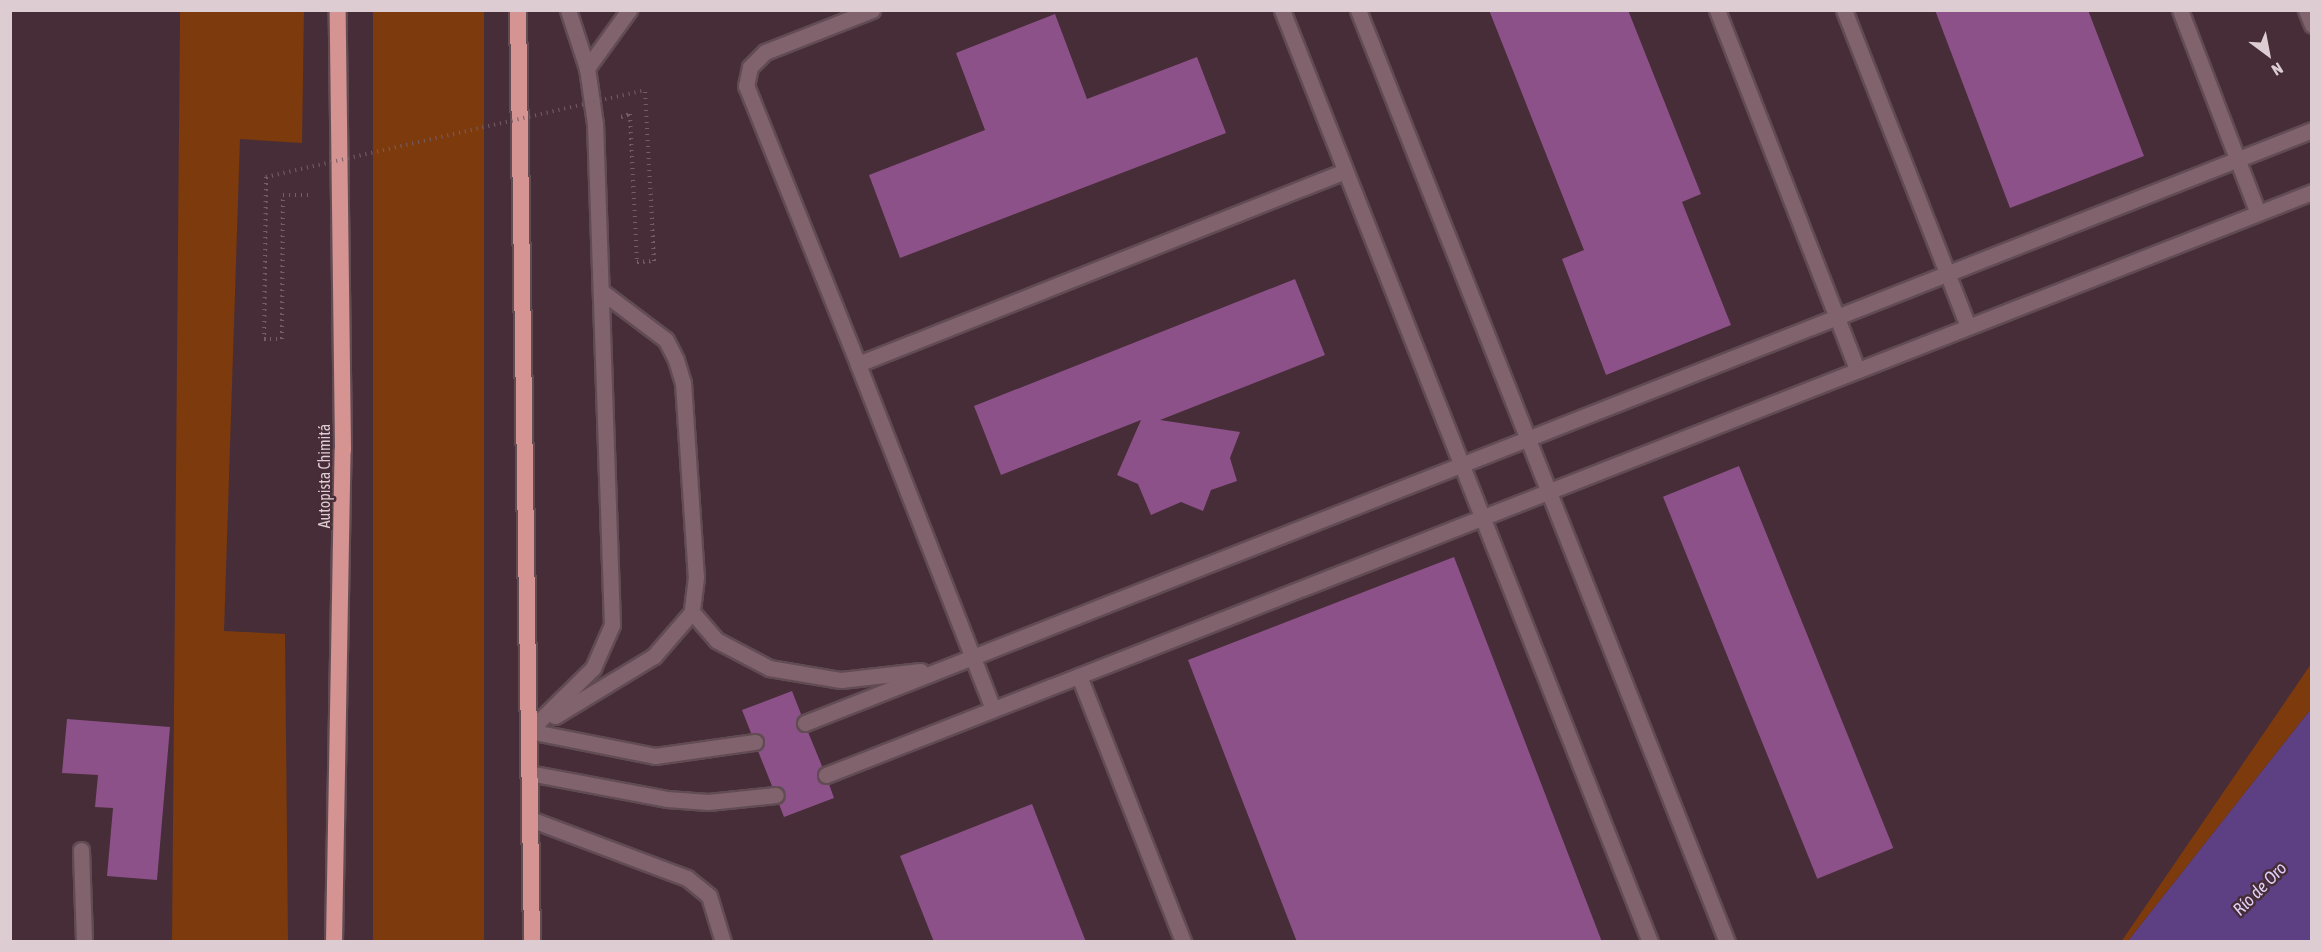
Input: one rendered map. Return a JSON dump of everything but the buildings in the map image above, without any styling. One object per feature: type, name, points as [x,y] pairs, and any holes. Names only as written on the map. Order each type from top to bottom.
[{"type":"highway","name":"Autopista Chimitá","points":[[334,942],[343,450],[338,10]]},
{"type":"highway","points":[[518,10],[532,942]]},
{"type":"lane","points":[[529,731],[593,668],[612,624],[601,291],[587,68],[568,10]]},
{"type":"lane","points":[[587,68],[629,10]]},
{"type":"lane","points":[[872,10],[765,52],[750,67],[746,86],[993,709]]},
{"type":"lane","points":[[1282,10],[1650,942]]},
{"type":"lane","points":[[1359,10],[1525,439],[1727,942]]},
{"type":"lane","points":[[1717,10],[1857,370]]},
{"type":"lane","points":[[1844,10],[1968,327]]},
{"type":"lane","points":[[2180,10],[2258,213]]},
{"type":"lane","points":[[2306,10],[2312,25]]},
{"type":"lane","points":[[805,723],[2312,129]]},
{"type":"lane","points":[[858,364],[1345,171]]},
{"type":"lane","points":[[826,775],[2312,192]]},
{"type":"lane","points":[[529,731],[654,656],[692,612],[696,577],[682,383],[676,360],[666,340],[601,291]]},
{"type":"lane","points":[[692,612],[716,640],[744,658],[810,678],[940,669]]},
{"type":"lane","points":[[1079,676],[1183,942]]},
{"type":"lane","points":[[529,731],[655,756],[754,742]]},
{"type":"lane","points":[[529,773],[667,799],[708,802],[776,795]]},
{"type":"lane","points":[[530,819],[687,878],[709,896],[723,942]]},
{"type":"lane","points":[[81,850],[84,942]]},
{"type":"path","points":[[284,195],[282,339],[264,339],[266,177],[645,90],[654,261],[638,262],[630,114]]},
{"type":"shaded area","points":[[180,11],[304,11],[302,143],[240,139],[224,631],[285,634],[288,941],[172,941]]},
{"type":"shaded area","points":[[373,11],[484,11],[484,941],[373,941]]},
{"type":"shaded area","points":[[2311,664],[2311,709],[2128,941],[2121,942]]},
{"type":"water","name":"Río de Oro","points":[[2311,709],[2311,941],[2128,941]]}]
